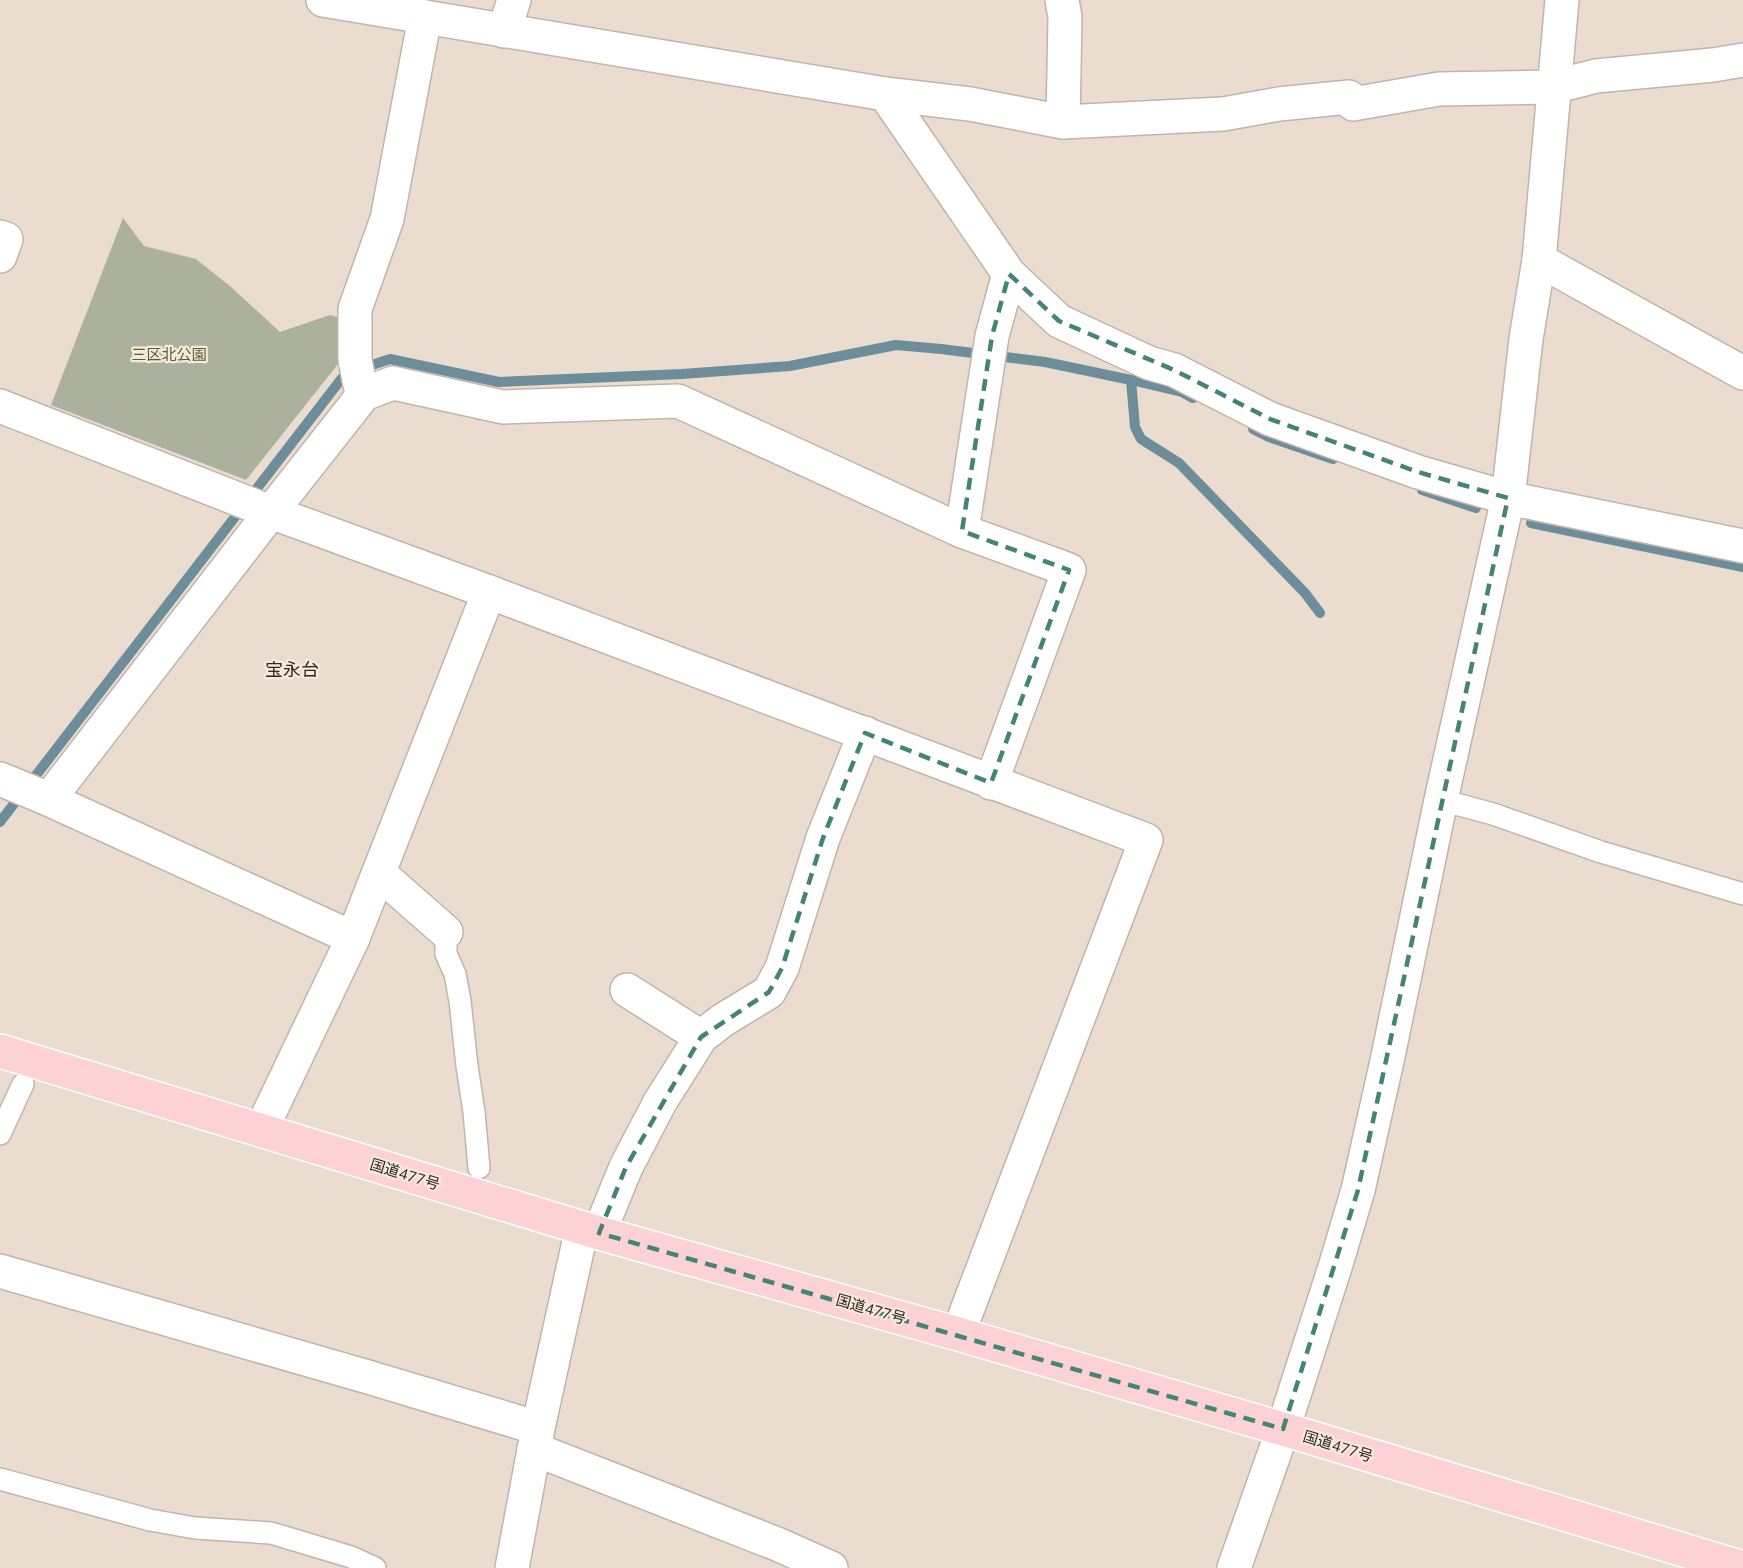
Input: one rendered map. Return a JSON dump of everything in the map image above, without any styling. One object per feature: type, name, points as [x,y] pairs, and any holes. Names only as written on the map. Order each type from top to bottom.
[{"type":"highway","name":"国道477号","points":[[0,1051],[590,1230],[1283,1429],[1743,1568]]},
{"type":"street","points":[[323,0],[885,94],[970,104],[1064,122],[1223,114],[1280,104],[1349,97],[1353,104],[1439,89],[1553,87],[1596,76],[1743,60]]},
{"type":"street","points":[[504,31],[514,0]]},
{"type":"street","points":[[1062,0],[1065,17],[1064,122]]},
{"type":"street","points":[[1234,1568],[1283,1429],[1358,1190],[1508,498],[1526,339],[1539,260],[1562,0]]},
{"type":"street","points":[[48,798],[269,511],[360,379],[355,309],[387,219],[425,17]]},
{"type":"street","points":[[885,94],[1009,274],[1059,321],[1149,363],[1174,370],[1270,419],[1418,472],[1508,498],[1743,546]]},
{"type":"street","points":[[0,237],[6,239],[0,256]]},
{"type":"street","points":[[1539,260],[1743,374]]},
{"type":"street","points":[[962,531],[992,336],[1009,274]]},
{"type":"street","points":[[360,379],[393,383],[503,407],[678,401],[962,531],[1069,570],[992,783]]},
{"type":"street","points":[[0,406],[269,511],[1146,840],[958,1334]]},
{"type":"street","points":[[261,1130],[353,938],[489,592]]},
{"type":"street","points":[[512,1568],[536,1439],[590,1230],[660,1102],[701,1037],[723,1020],[769,992],[782,968],[823,838],[865,734]]},
{"type":"street","points":[[1,780],[48,798],[353,938]]},
{"type":"street","points":[[379,873],[446,932]]},
{"type":"street","points":[[627,990],[701,1037]]},
{"type":"street","points":[[0,1271],[368,1377],[536,1439],[831,1568]]},
{"type":"lane","points":[[1441,800],[1493,814],[1611,855],[1743,894]]},
{"type":"lane","points":[[446,932],[446,954],[455,974],[460,1001],[474,1112],[478,1168]]},
{"type":"lane","points":[[0,1134],[23,1084]]},
{"type":"lane","points":[[0,1479],[150,1520],[195,1528],[271,1533],[351,1557],[375,1568]]},
{"type":"highlighted area","points":[[1009,274],[1059,321],[1174,370],[1270,419],[1418,472],[1508,498],[1358,1190],[1283,1429],[599,1233],[626,1167],[701,1037],[769,992],[782,968],[823,838],[865,733],[991,783],[1069,570],[962,531],[992,336]]},
{"type":"green space","name":"三区北公園","points":[[123,218],[144,246],[196,259],[231,287],[280,332],[330,315],[345,319],[346,363],[338,364],[246,480],[51,405]]},
{"type":"waterway","points":[[0,822],[342,378],[390,359],[499,382],[682,374],[790,366],[896,345],[1045,362],[1131,380],[1135,427],[1141,439],[1179,463],[1305,593],[1320,613]]},
{"type":"waterway","points":[[1131,380],[1182,392],[1193,398]]},
{"type":"waterway","points":[[1253,429],[1269,437],[1333,459]]},
{"type":"waterway","points":[[1422,490],[1476,508]]},
{"type":"waterway","points":[[1531,523],[1743,567]]},
{"type":"district","name":"宝永台","points":[[292,669]]}]
